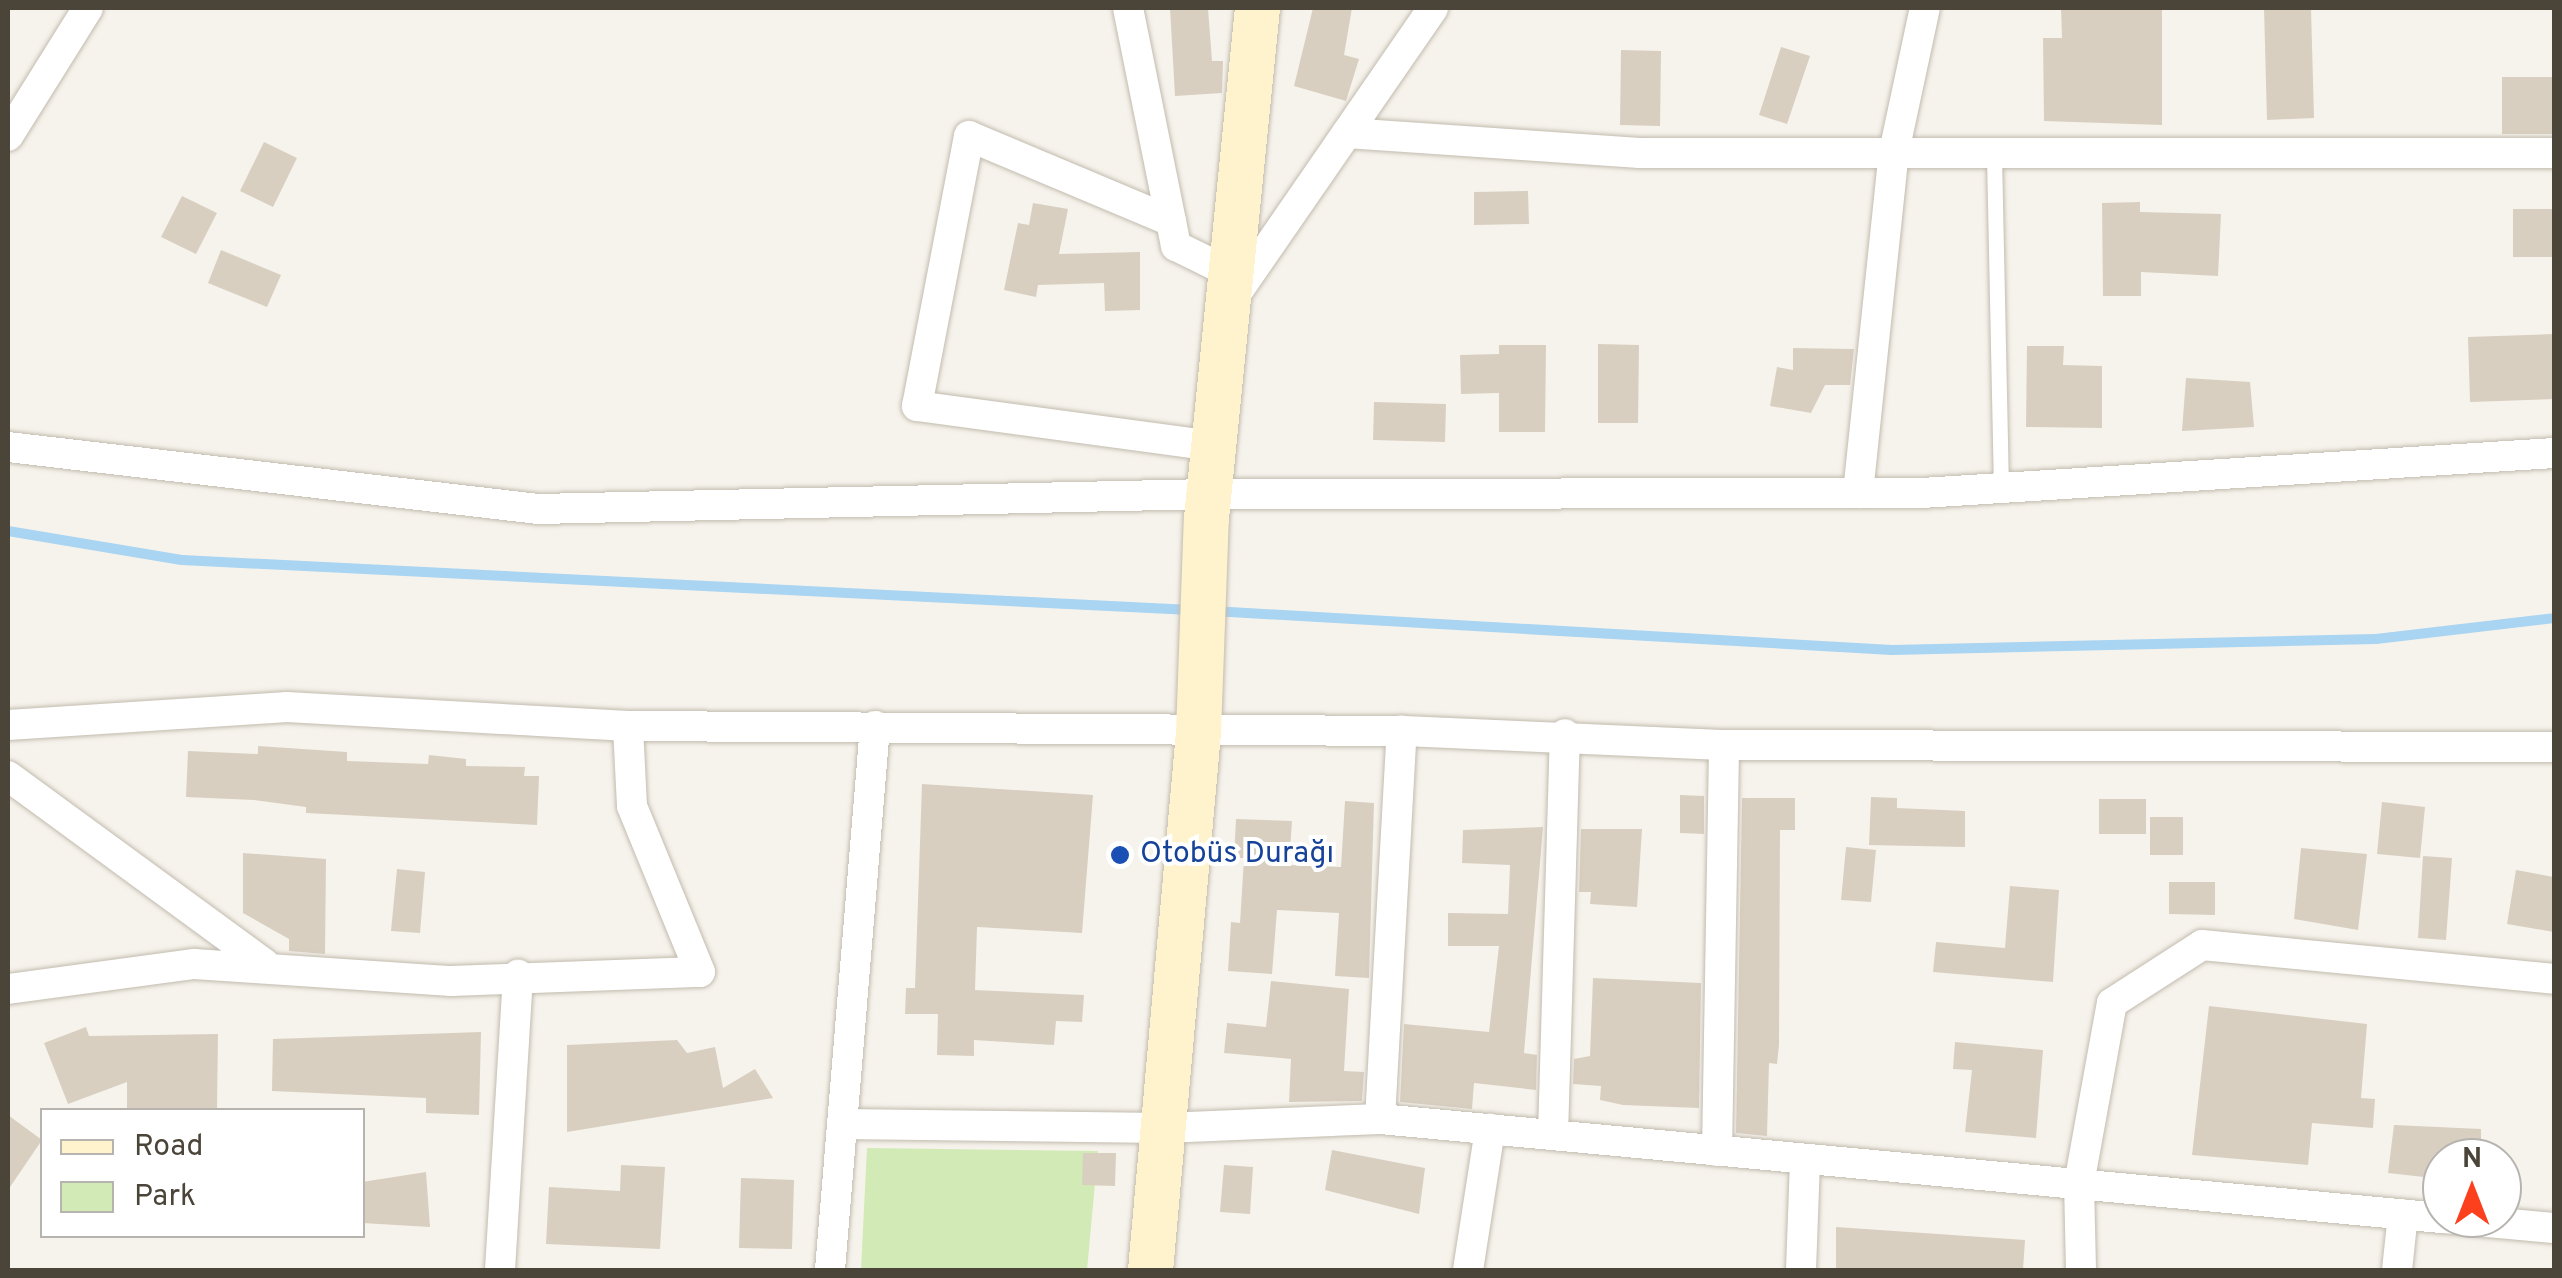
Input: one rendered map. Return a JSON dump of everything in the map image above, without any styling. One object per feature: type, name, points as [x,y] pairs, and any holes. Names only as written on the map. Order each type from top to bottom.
[{"type":"street","points":[[8,136],[88,8]]},
{"type":"street","points":[[1128,8],[1176,246],[1229,289]]},
{"type":"street","points":[[1150,1270],[1198,732],[1196,654],[1208,506],[1258,8]]},
{"type":"street","points":[[1229,289],[1347,133],[1433,8]]},
{"type":"street","points":[[1858,493],[1894,152],[1925,8]]},
{"type":"street","points":[[1347,133],[1639,153],[2554,153]]},
{"type":"street","points":[[1171,222],[969,136],[917,406],[1214,446]]},
{"type":"street","points":[[8,446],[538,509],[1208,506],[1858,493],[2000,488],[2554,452]]},
{"type":"street","points":[[8,725],[286,706],[628,726],[1402,731],[1565,734],[1724,745],[2554,747]]},
{"type":"street","points":[[8,989],[194,964],[265,964],[451,980],[518,974],[700,972],[632,806],[628,726]]},
{"type":"street","points":[[830,1270],[875,726]]},
{"type":"street","points":[[1380,1119],[1402,731]]},
{"type":"street","points":[[1553,1135],[1565,734]]},
{"type":"street","points":[[1717,1150],[1724,745]]},
{"type":"street","points":[[8,776],[265,964]]},
{"type":"street","points":[[2080,1270],[2079,1184],[2112,1002],[2202,945],[2554,978]]},
{"type":"street","points":[[500,1270],[518,974]]},
{"type":"street","points":[[842,1124],[1164,1128],[1380,1119],[2422,1216]]},
{"type":"street","points":[[1468,1270],[1490,1129]]},
{"type":"street","points":[[1802,1270],[1805,1159]]},
{"type":"street","points":[[2397,1270],[2402,1214]]},
{"type":"street","points":[[2522,1225],[2554,1228]]},
{"type":"lane","points":[[1994,154],[2000,488]]},
{"type":"green space","points":[[867,1148],[1098,1151],[1087,1270],[861,1270]]},
{"type":"building","points":[[1170,8],[1208,8],[1212,61],[1223,61],[1222,93],[1175,96]]},
{"type":"building","points":[[1313,8],[1352,8],[1344,55],[1359,59],[1346,101],[1294,86]]},
{"type":"building","points":[[2061,8],[2162,8],[2162,125],[2044,121],[2043,38],[2062,38]]},
{"type":"building","points":[[2264,8],[2311,8],[2314,118],[2267,120]]},
{"type":"building","points":[[1781,47],[1810,56],[1787,124],[1759,115]]},
{"type":"building","points":[[1621,50],[1661,51],[1660,126],[1620,125]]},
{"type":"building","points":[[2502,77],[2554,77],[2554,134],[2502,134]]},
{"type":"building","points":[[264,142],[297,158],[273,207],[240,191]]},
{"type":"building","points":[[1528,191],[1529,224],[1474,225],[1474,192]]},
{"type":"building","points":[[182,196],[217,213],[196,254],[161,237]]},
{"type":"building","points":[[2140,202],[2140,212],[2221,214],[2218,276],[2141,272],[2141,296],[2103,296],[2102,203]]},
{"type":"building","points":[[1033,203],[1068,209],[1059,254],[1140,252],[1140,310],[1105,311],[1104,283],[1038,285],[1036,297],[1004,290],[1018,223],[1029,225]]},
{"type":"building","points":[[2513,209],[2554,209],[2554,257],[2513,257]]},
{"type":"building","points":[[221,250],[281,275],[267,307],[208,283]]},
{"type":"building","points":[[2554,334],[2554,399],[2470,402],[2468,337]]},
{"type":"building","points":[[1598,344],[1639,345],[1638,423],[1598,423]]},
{"type":"building","points":[[1499,345],[1546,345],[1545,432],[1499,432],[1499,393],[1461,394],[1460,355],[1499,354]]},
{"type":"building","points":[[2027,346],[2064,346],[2063,365],[2102,366],[2102,428],[2026,427]]},
{"type":"building","points":[[1793,348],[1854,349],[1850,385],[1825,385],[1811,413],[1770,406],[1777,367],[1793,370]]},
{"type":"building","points":[[2186,378],[2250,382],[2254,427],[2182,431]]},
{"type":"building","points":[[1374,402],[1446,404],[1445,442],[1373,440]]},
{"type":"building","points":[[258,746],[347,752],[347,761],[428,764],[429,755],[466,759],[466,766],[525,767],[524,776],[539,776],[537,825],[306,813],[306,807],[254,800],[186,797],[188,751],[258,754]]},
{"type":"building","points":[[922,784],[1093,795],[1082,933],[977,927],[975,990],[1084,995],[1082,1022],[1056,1021],[1054,1045],[974,1040],[974,1056],[937,1055],[938,1014],[905,1014],[906,988],[915,988]]},
{"type":"building","points":[[1680,795],[1704,796],[1704,834],[1680,833]]},
{"type":"building","points":[[1871,797],[1897,798],[1897,808],[1965,811],[1965,847],[1869,845]]},
{"type":"building","points":[[1742,798],[1795,798],[1795,830],[1780,830],[1779,1045],[1777,1064],[1769,1063],[1767,1136],[1736,1133]]},
{"type":"building","points":[[2099,799],[2146,799],[2146,834],[2099,834]]},
{"type":"building","points":[[1345,801],[1374,803],[1369,978],[1335,976],[1339,913],[1277,910],[1272,974],[1228,971],[1231,922],[1240,923],[1244,858],[1234,858],[1236,819],[1292,821],[1289,865],[1341,867]]},
{"type":"building","points":[[2382,802],[2425,807],[2420,858],[2377,854]]},
{"type":"building","points":[[2150,817],[2183,817],[2183,855],[2150,855]]},
{"type":"building","points":[[1543,827],[1524,1053],[1537,1055],[1536,1090],[1474,1083],[1472,1109],[1400,1102],[1404,1024],[1489,1032],[1499,946],[1448,946],[1448,913],[1508,914],[1510,865],[1462,863],[1463,830]]},
{"type":"building","points":[[1581,829],[1642,829],[1637,907],[1590,904],[1591,892],[1579,892]]},
{"type":"building","points":[[1846,847],[1876,850],[1871,902],[1841,900]]},
{"type":"building","points":[[2301,848],[2367,854],[2358,930],[2294,919]]},
{"type":"building","points":[[243,853],[326,859],[325,954],[289,951],[289,939],[243,913]]},
{"type":"building","points":[[2423,856],[2452,858],[2446,940],[2418,938]]},
{"type":"building","points":[[397,869],[425,872],[420,933],[391,931]]},
{"type":"building","points":[[2516,870],[2554,877],[2554,932],[2507,924]]},
{"type":"building","points":[[2169,882],[2215,882],[2215,915],[2169,914]]},
{"type":"building","points":[[2010,886],[2059,890],[2053,982],[1933,972],[1936,942],[2005,948]]},
{"type":"building","points":[[1593,978],[1701,983],[1699,1108],[1623,1105],[1600,1100],[1601,1086],[1573,1084],[1574,1059],[1590,1056]]},
{"type":"building","points":[[1271,981],[1349,989],[1344,1071],[1364,1072],[1362,1101],[1289,1102],[1291,1059],[1224,1053],[1227,1023],[1266,1027]]},
{"type":"building","points":[[2209,1006],[2367,1024],[2361,1098],[2375,1099],[2373,1128],[2312,1123],[2308,1165],[2192,1155]]},
{"type":"building","points":[[86,1027],[89,1036],[218,1034],[217,1108],[127,1108],[127,1082],[68,1104],[44,1043]]},
{"type":"building","points":[[481,1032],[479,1115],[426,1113],[426,1098],[272,1091],[273,1039]]},
{"type":"building","points":[[677,1040],[687,1053],[715,1047],[723,1088],[755,1069],[773,1098],[567,1132],[567,1045]]},
{"type":"building","points":[[1955,1042],[2043,1050],[2036,1138],[1965,1132],[1972,1070],[1953,1069]]},
{"type":"building","points":[[8,1115],[40,1139],[40,1143],[8,1190]]},
{"type":"building","points":[[2394,1125],[2481,1129],[2481,1138],[2422,1138],[2422,1177],[2388,1173]]},
{"type":"building","points":[[1332,1150],[1425,1168],[1419,1214],[1325,1190]]},
{"type":"building","points":[[1083,1153],[1116,1153],[1115,1186],[1082,1185]]},
{"type":"building","points":[[621,1165],[665,1167],[660,1249],[546,1244],[549,1187],[620,1191]]},
{"type":"building","points":[[1224,1165],[1253,1167],[1250,1214],[1220,1212]]},
{"type":"building","points":[[426,1172],[430,1227],[365,1223],[365,1182]]},
{"type":"building","points":[[741,1178],[794,1180],[792,1249],[739,1248]]},
{"type":"building","points":[[1836,1227],[2025,1240],[2023,1270],[1836,1270]]},
{"type":"waterway","points":[[8,531],[182,560],[1191,610]]},
{"type":"waterway","points":[[1213,611],[1892,650],[2376,639],[2554,618]]},
{"type":"place","name":"Otobüs Durağı","points":[[1120,855]]}]
